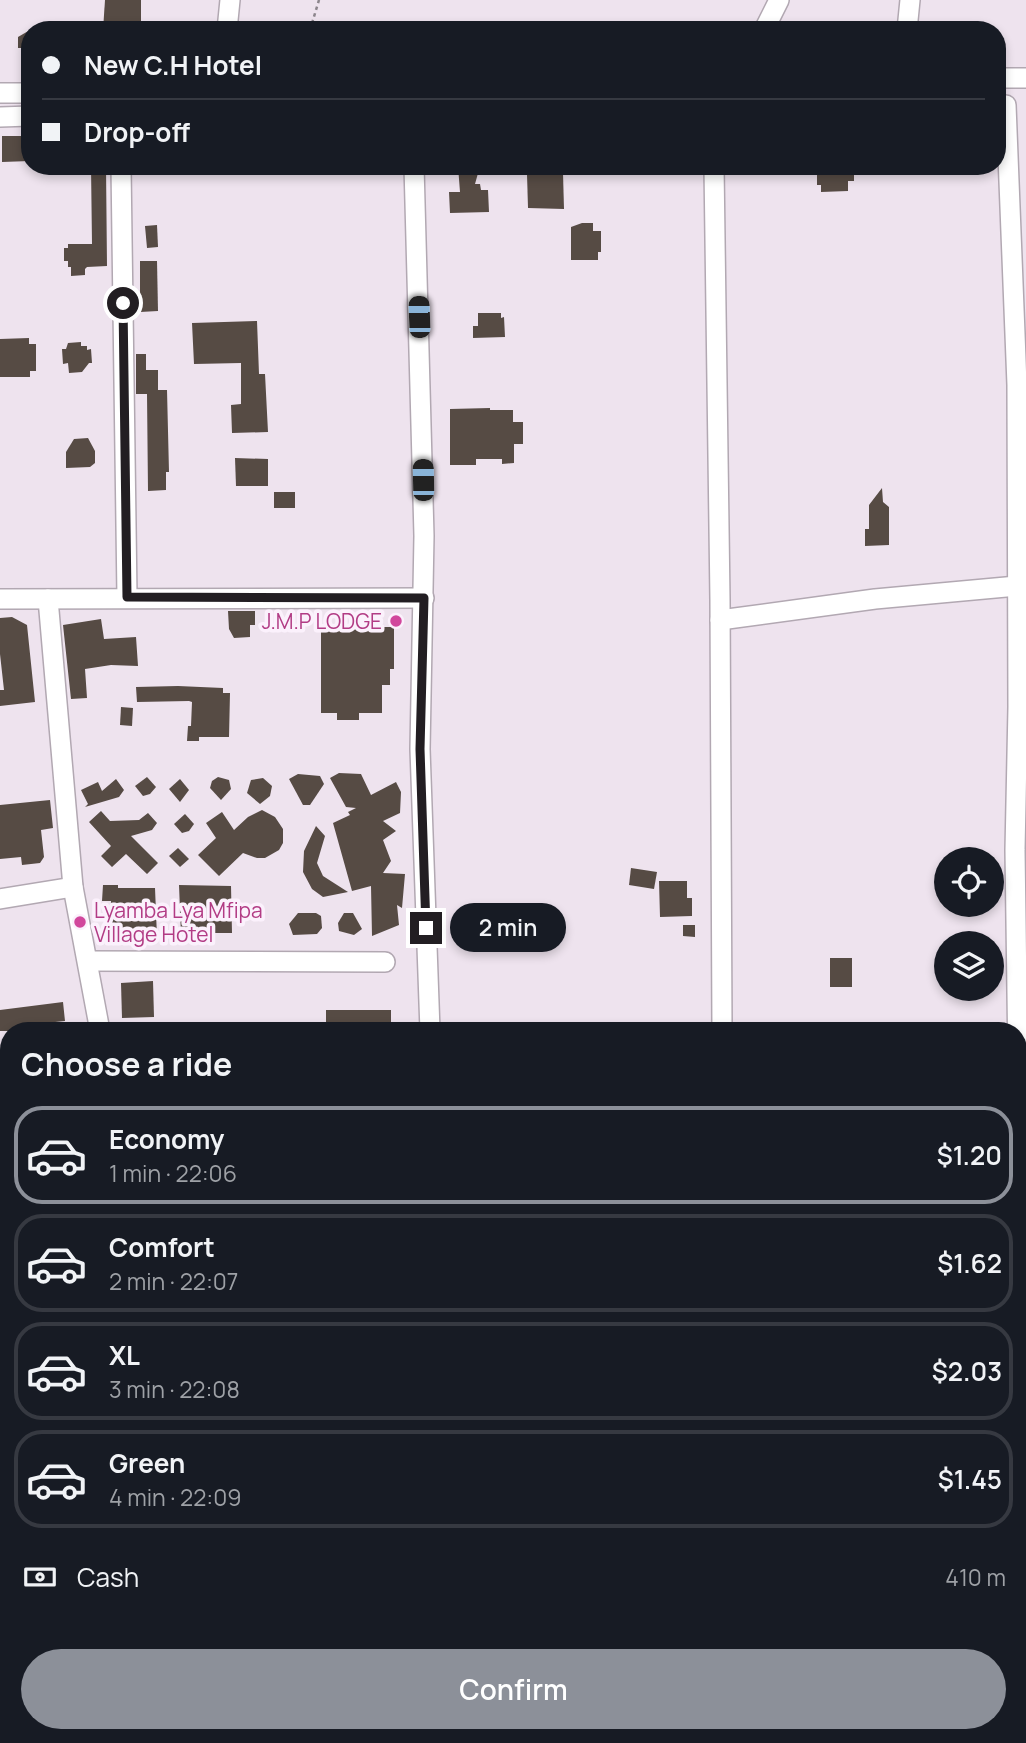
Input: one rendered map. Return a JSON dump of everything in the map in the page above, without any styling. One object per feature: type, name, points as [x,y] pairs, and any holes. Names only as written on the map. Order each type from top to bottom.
[{"type":"street","points":[[228,21],[230,0]]},
{"type":"street","points":[[768,21],[779,0]]},
{"type":"street","points":[[908,21],[910,0]]},
{"type":"street","points":[[1006,78],[1026,78]]},
{"type":"street","points":[[0,93],[21,93]]},
{"type":"street","points":[[1010,105],[1019,280],[1015,850],[1017,1022]]},
{"type":"street","points":[[0,117],[21,117]]},
{"type":"street","points":[[121,175],[127,597]]},
{"type":"street","points":[[414,175],[424,598],[420,749],[430,1022]]},
{"type":"street","points":[[714,175],[722,1022]]},
{"type":"street","points":[[720,620],[875,598],[1017,586]]},
{"type":"street","points":[[48,598],[73,887],[98,1022]]},
{"type":"street","points":[[0,599],[424,598]]},
{"type":"street","points":[[0,899],[73,887]]},
{"type":"street","points":[[88,961],[385,962]]},
{"type":"path","points":[[313,21],[319,0]]},
{"type":"building","points":[[105,0],[141,0],[141,21],[104,21]]},
{"type":"building","points":[[21,35],[21,48],[18,48],[18,37]]},
{"type":"building","points":[[2,136],[21,136],[21,161],[2,162]]},
{"type":"building","points":[[91,175],[106,175],[107,266],[87,267],[85,275],[71,276],[71,267],[68,267],[68,261],[64,261],[64,248],[68,248],[68,244],[92,244]]},
{"type":"building","points":[[459,175],[478,175],[475,184],[480,184],[481,190],[488,190],[489,212],[450,213],[449,192],[460,192]]},
{"type":"building","points":[[527,175],[563,175],[564,209],[528,208]]},
{"type":"building","points":[[817,175],[854,175],[854,181],[848,181],[848,191],[821,192],[821,185],[817,185]]},
{"type":"building","points":[[593,223],[593,231],[601,231],[601,252],[598,252],[598,260],[571,260],[571,227]]},
{"type":"building","points":[[157,225],[158,247],[147,248],[145,226]]},
{"type":"building","points":[[140,261],[157,261],[158,311],[140,312]]},
{"type":"building","points":[[478,313],[501,313],[501,318],[504,317],[505,337],[473,338],[473,326],[478,326]]},
{"type":"building","points":[[257,321],[259,374],[265,374],[268,432],[232,433],[231,405],[241,404],[241,363],[194,364],[192,323]]},
{"type":"building","points":[[29,338],[29,344],[36,344],[36,371],[30,371],[30,377],[0,377],[0,339]]},
{"type":"building","points":[[81,342],[81,346],[87,346],[87,350],[91,349],[92,363],[82,372],[69,373],[68,363],[63,364],[62,349],[66,349],[68,343]]},
{"type":"building","points":[[136,354],[146,354],[146,370],[158,370],[158,390],[167,390],[169,472],[166,472],[166,490],[148,491],[147,394],[136,394]]},
{"type":"building","points":[[450,409],[513,410],[513,422],[523,422],[523,444],[514,444],[514,463],[502,464],[502,459],[476,459],[476,465],[450,465]]},
{"type":"building","points":[[88,438],[95,451],[95,463],[90,467],[66,468],[66,452],[74,439]]},
{"type":"building","points":[[235,458],[268,459],[268,486],[236,486]]},
{"type":"building","points":[[882,488],[883,502],[889,507],[889,545],[865,546],[865,529],[869,529],[869,505]]},
{"type":"building","points":[[274,492],[295,492],[295,508],[274,508]]},
{"type":"building","points":[[228,611],[255,611],[255,625],[250,625],[250,637],[234,638],[229,629]]},
{"type":"building","points":[[12,617],[27,625],[35,702],[0,706],[0,690],[4,690],[0,618]]},
{"type":"building","points":[[101,619],[104,639],[136,637],[138,666],[111,665],[85,669],[87,698],[71,699],[63,625]]},
{"type":"building","points":[[321,627],[394,627],[394,669],[390,669],[390,685],[382,685],[382,713],[359,713],[359,720],[337,720],[337,713],[321,713]]},
{"type":"building","points":[[136,687],[223,688],[223,693],[230,693],[229,737],[199,737],[199,741],[187,741],[192,702],[137,702]]},
{"type":"building","points":[[121,707],[133,708],[132,726],[120,725]]},
{"type":"building","points":[[339,773],[361,774],[371,795],[396,782],[401,792],[400,813],[383,821],[396,831],[383,840],[391,861],[383,873],[405,874],[402,908],[397,905],[399,925],[372,936],[371,886],[352,891],[333,823],[350,815],[348,812],[356,808],[346,807],[330,778]]},
{"type":"building","points":[[298,774],[320,776],[324,784],[310,805],[303,805],[289,779]]},
{"type":"building","points":[[147,777],[156,787],[150,794],[143,796],[135,786]]},
{"type":"building","points":[[218,777],[229,780],[231,789],[221,800],[210,788],[212,781]]},
{"type":"building","points":[[263,778],[272,786],[270,796],[260,804],[247,793],[251,780]]},
{"type":"building","points":[[116,779],[124,790],[119,797],[85,807],[88,804],[81,790],[98,782],[102,791]]},
{"type":"building","points":[[180,779],[189,790],[180,802],[169,789]]},
{"type":"building","points":[[50,800],[53,828],[41,830],[44,857],[40,863],[22,865],[21,857],[0,859],[0,805]]},
{"type":"building","points":[[262,810],[275,817],[283,829],[283,843],[279,850],[265,858],[243,853],[219,876],[198,855],[216,838],[206,823],[222,812],[234,830],[248,817]]},
{"type":"building","points":[[101,811],[110,821],[139,820],[148,813],[157,823],[152,830],[131,836],[158,863],[147,874],[126,854],[112,867],[101,856],[111,846],[89,822]]},
{"type":"building","points":[[185,814],[194,824],[189,831],[182,833],[174,824]]},
{"type":"building","points":[[316,826],[325,836],[317,863],[323,876],[348,892],[323,897],[312,889],[303,872],[304,851]]},
{"type":"building","points":[[178,848],[189,859],[180,867],[169,856]]},
{"type":"building","points":[[631,868],[657,872],[654,889],[629,885]]},
{"type":"building","points":[[659,881],[687,881],[687,898],[692,898],[692,916],[660,917]]},
{"type":"building","points":[[103,885],[118,885],[118,888],[155,888],[157,937],[110,935],[111,901],[102,901]]},
{"type":"building","points":[[179,885],[231,886],[232,933],[181,935]]},
{"type":"building","points":[[298,913],[316,913],[321,916],[322,928],[317,934],[293,935],[289,924]]},
{"type":"building","points":[[344,913],[353,913],[362,929],[354,935],[339,931],[338,923]]},
{"type":"building","points":[[683,925],[695,925],[695,937],[683,936]]},
{"type":"building","points":[[830,958],[852,958],[852,987],[830,987]]},
{"type":"building","points":[[153,981],[154,1017],[122,1018],[121,983]]},
{"type":"building","points":[[63,1002],[65,1021],[0,1022],[0,1010]]},
{"type":"building","points":[[326,1010],[391,1010],[391,1022],[326,1022]]},
{"type":"place","name":"J.M.P LODGE","points":[[396,621]]},
{"type":"place","name":"Lyamba Lya Mfipa Village Hotel","points":[[80,922]]},
{"type":"route","points":[[123,303],[127,597],[424,598],[420,749],[426,928]]}]
